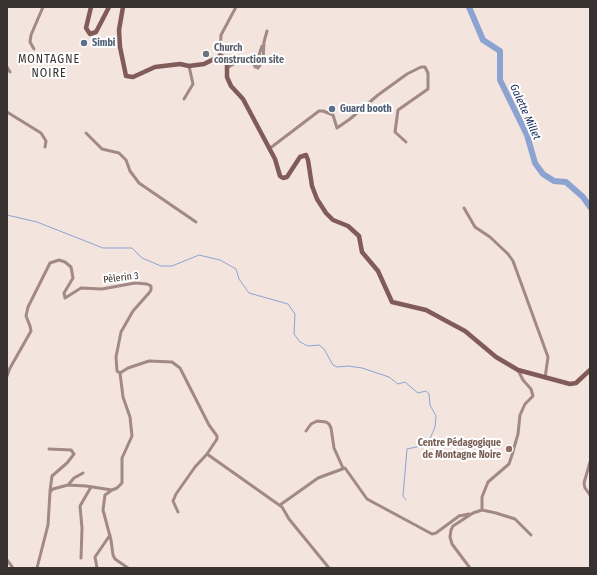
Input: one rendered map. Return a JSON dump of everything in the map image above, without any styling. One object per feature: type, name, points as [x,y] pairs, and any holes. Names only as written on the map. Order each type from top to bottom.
[{"type":"street","points":[[34,49],[30,42],[31,35],[43,7]]},
{"type":"street","points":[[91,7],[86,28],[90,34],[96,32],[109,7]]},
{"type":"street","points":[[123,7],[119,30],[120,47],[126,76],[133,77],[155,68],[180,64],[189,66],[204,64],[220,56]]},
{"type":"street","points":[[220,56],[221,35],[236,7]]},
{"type":"street","points":[[256,67],[258,68],[263,61],[264,42],[267,31]]},
{"type":"street","points":[[256,67],[262,46]]},
{"type":"street","points":[[220,56],[224,57],[226,60],[227,77],[231,86],[243,99],[275,159],[280,176],[283,178],[287,177],[300,157],[303,155],[308,157],[312,186],[317,199],[326,213],[333,220],[348,226],[359,236],[362,252],[378,272],[392,302],[426,310],[465,331],[496,357],[518,370],[570,384],[576,383],[590,370]]},
{"type":"street","points":[[227,68],[239,61],[245,60],[251,62],[256,67]]},
{"type":"street","points":[[184,99],[193,84],[189,66]]},
{"type":"street","points":[[7,67],[10,72]]},
{"type":"street","points":[[269,149],[318,111],[323,111],[333,115],[337,128],[350,120],[378,95],[407,74],[421,67],[425,67],[428,73],[428,89],[398,110],[395,132],[406,142]]},
{"type":"street","points":[[7,112],[41,133],[46,141],[45,147]]},
{"type":"street","points":[[86,133],[102,149],[119,153],[126,160],[130,171],[139,183],[196,222]]},
{"type":"street","points":[[464,208],[475,227],[490,237],[508,254],[513,261],[548,356],[546,378]]},
{"type":"street","name":"Pèlerin 3","points":[[7,376],[31,332],[26,316],[28,307],[50,264],[59,260],[65,262],[71,267],[73,272],[73,278],[64,293],[65,298],[81,288],[102,289],[135,283],[147,284],[151,286],[151,290],[133,311],[121,332],[116,357],[117,371],[120,373]]},
{"type":"street","points":[[128,568],[115,559],[103,510],[106,495],[122,483],[122,458],[132,436],[130,417],[123,397],[120,373],[128,368],[149,361],[172,362],[180,368],[217,436],[217,439],[207,454],[194,467],[176,494],[173,502],[178,512]]},
{"type":"street","points":[[482,510],[484,492],[494,475],[509,464],[516,444],[520,416],[526,404],[533,396],[531,389],[523,380],[518,370]]},
{"type":"street","points":[[306,431],[311,424],[317,421],[326,422],[329,424],[334,448],[343,468],[349,472],[367,499],[407,522],[432,534],[436,533],[459,516],[482,510],[515,519],[531,535]]},
{"type":"street","points":[[37,568],[48,525],[52,476],[67,463],[74,454],[71,450],[49,449]]},
{"type":"street","points":[[207,454],[280,505],[288,519],[329,568]]},
{"type":"street","points":[[590,462],[584,483],[585,488],[590,495]]},
{"type":"street","points":[[280,505],[318,478],[343,468]]},
{"type":"street","points":[[68,485],[74,478],[83,473]]},
{"type":"street","points":[[50,492],[55,488],[68,485],[112,490]]},
{"type":"street","points":[[81,558],[82,528],[80,506],[91,487]]},
{"type":"street","points":[[470,568],[452,544],[450,537],[453,526],[473,512]]},
{"type":"street","points":[[97,568],[96,557],[110,535]]},
{"type":"street","points":[[7,560],[13,568]]},
{"type":"waterway","name":"Galette Millet","points":[[469,7],[483,40],[500,51],[500,80],[527,135],[535,163],[543,174],[554,181],[566,182],[583,197],[590,207]]},
{"type":"waterway","points":[[7,215],[37,222],[103,248],[132,248],[142,258],[161,266],[172,266],[199,255],[220,260],[236,269],[239,279],[249,293],[288,304],[295,314],[294,334],[300,342],[308,346],[319,345],[324,349],[333,365],[337,367],[348,366],[362,368],[389,377],[398,384],[405,382],[418,393],[426,391],[429,394],[430,405],[436,416],[435,427],[430,439],[421,446],[407,449],[403,496],[406,500]]},
{"type":"place","name":"Simbi","points":[[84,43]]},
{"type":"place","name":"Church construction site","points":[[206,54]]},
{"type":"place","name":"Guard booth","points":[[332,109]]},
{"type":"place","name":"Centre Pédagogique de Montagne Noire","points":[[509,449]]},
{"type":"district","name":"MONTAGNE NOIRE","points":[[49,67]]}]
